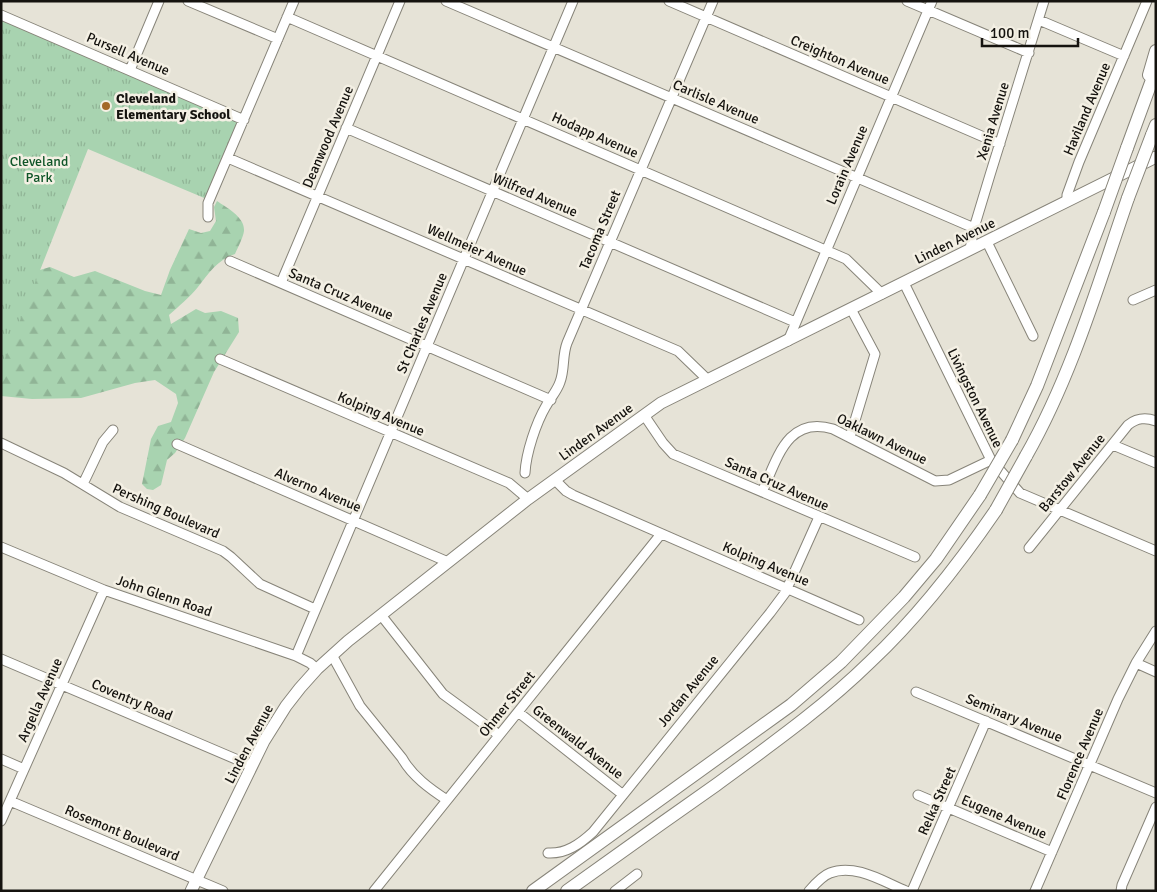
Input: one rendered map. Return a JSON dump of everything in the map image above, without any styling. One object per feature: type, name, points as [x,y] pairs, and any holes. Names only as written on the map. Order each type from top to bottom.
[{"type":"highway","points":[[1138,118],[1156,51]]},
{"type":"highway","points":[[532,891],[791,705],[841,662],[904,597],[936,559],[980,495],[1021,424],[1044,370],[1156,69]]},
{"type":"highway","points":[[571,889],[775,742],[821,706],[870,662],[910,621],[954,568],[996,510],[1054,402],[1075,351],[1128,198],[1154,130]]},
{"type":"main road","name":"Linden Avenue","points":[[191,891],[264,741],[286,706],[317,669],[381,614],[528,499],[661,403],[970,249],[1154,162]]},
{"type":"street","points":[[130,70],[159,1]]},
{"type":"street","points":[[188,1],[278,39]]},
{"type":"street","points":[[208,218],[208,203],[294,1]]},
{"type":"street","name":"Deanwood Avenue","points":[[281,283],[400,1]]},
{"type":"street","name":"Carlisle Avenue","points":[[446,1],[974,228]]},
{"type":"street","name":"St Charles Avenue","points":[[296,656],[573,1]]},
{"type":"street","name":"Creighton Avenue","points":[[669,1],[1000,144]]},
{"type":"street","name":"Tacoma Street","points":[[525,473],[530,446],[546,406],[560,381],[564,350],[713,1]]},
{"type":"street","points":[[907,1],[930,6],[1028,53]]},
{"type":"street","name":"Xenia Avenue","points":[[970,249],[974,228],[1044,1]]},
{"type":"street","name":"Haviland Avenue","points":[[1067,202],[1070,186],[1147,1]]},
{"type":"street","name":"Lorain Avenue","points":[[788,341],[930,6]]},
{"type":"street","name":"Pursell Avenue","points":[[1,15],[244,120]]},
{"type":"street","name":"Hodapp Avenue","points":[[287,17],[826,250],[849,261],[882,294]]},
{"type":"street","points":[[1039,20],[1124,56]]},
{"type":"street","name":"Wilfred Avenue","points":[[346,128],[796,322]]},
{"type":"street","name":"Wellmeier Avenue","points":[[228,158],[678,351],[708,380]]},
{"type":"street","points":[[987,242],[1034,336]]},
{"type":"street","name":"Santa Cruz Avenue","points":[[230,261],[551,400]]},
{"type":"street","name":"Livingston Avenue","points":[[904,283],[991,460],[1020,493],[1156,551]]},
{"type":"street","points":[[1133,300],[1156,290]]},
{"type":"street","points":[[850,437],[875,354],[852,309]]},
{"type":"street","name":"Kolping Avenue","points":[[220,360],[509,483],[528,499]]},
{"type":"street","name":"Santa Cruz Avenue","points":[[644,415],[673,454],[915,557]]},
{"type":"street","name":"Barstow Avenue","points":[[1029,548],[1128,425],[1145,418],[1156,421]]},
{"type":"street","name":"Oaklawn Avenue","points":[[762,492],[784,445],[793,434],[811,426],[826,427],[850,437],[935,481],[949,480],[991,460]]},
{"type":"street","points":[[82,484],[103,442],[113,430]]},
{"type":"street","name":"Pershing Boulevard","points":[[1,443],[44,462],[120,507],[223,551],[260,584],[315,609]]},
{"type":"street","name":"Alverno Avenue","points":[[177,444],[448,562]]},
{"type":"street","points":[[1113,444],[1156,463]]},
{"type":"street","name":"Kolping Avenue","points":[[555,480],[559,486],[573,495],[859,620]]},
{"type":"street","name":"Jordan Avenue","points":[[548,853],[566,851],[586,838],[636,780],[770,613],[787,588],[819,517]]},
{"type":"street","name":"Ohmer Street","points":[[374,891],[661,534]]},
{"type":"street","name":"John Glenn Road","points":[[1,547],[104,590],[296,656],[317,669]]},
{"type":"street","name":"Argella Avenue","points":[[1,821],[104,590]]},
{"type":"street","points":[[381,614],[443,694],[499,735]]},
{"type":"street","name":"Florence Avenue","points":[[1035,891],[1136,664],[1156,631]]},
{"type":"street","points":[[332,655],[360,706],[413,774],[447,800]]},
{"type":"street","name":"Coventry Road","points":[[1,659],[252,766]]},
{"type":"street","points":[[1136,664],[1156,672]]},
{"type":"street","name":"Seminary Avenue","points":[[916,692],[1156,793]]},
{"type":"street","name":"Greenwald Avenue","points":[[518,712],[622,794]]},
{"type":"street","name":"Relka Street","points":[[912,891],[986,721]]},
{"type":"street","points":[[1,759],[24,769]]},
{"type":"street","name":"Eugene Avenue","points":[[918,795],[1052,852]]},
{"type":"street","name":"Rosemont Boulevard","points":[[10,801],[223,891]]},
{"type":"street","points":[[1121,891],[1156,807]]},
{"type":"street","points":[[809,891],[831,872],[854,871],[906,891]]},
{"type":"street","points":[[615,891],[637,874]]},
{"type":"street","points":[[877,879],[889,891]]},
{"type":"green space","name":"Cleveland Elementary School","points":[[1,15],[244,120],[209,200],[88,149],[1,369]]},
{"type":"green space","points":[[217,201],[235,213],[242,221],[244,226],[243,237],[235,254],[218,263],[191,295],[169,315],[171,324],[196,309],[205,313],[221,311],[238,318],[239,332],[214,372],[185,438],[175,453],[167,460],[161,485],[153,490],[147,489],[142,484],[151,439],[158,426],[171,422],[178,403],[176,394],[155,380],[135,383],[81,398],[32,399],[1,396],[1,295],[33,272],[50,267],[74,277],[95,271],[145,291],[161,295],[189,229],[201,233],[210,231],[216,221],[214,207]]},
{"type":"place","name":"Cleveland Elementary School","points":[[106,106]]},
{"type":"park label","name":"Cleveland Park","points":[[39,170]]}]
